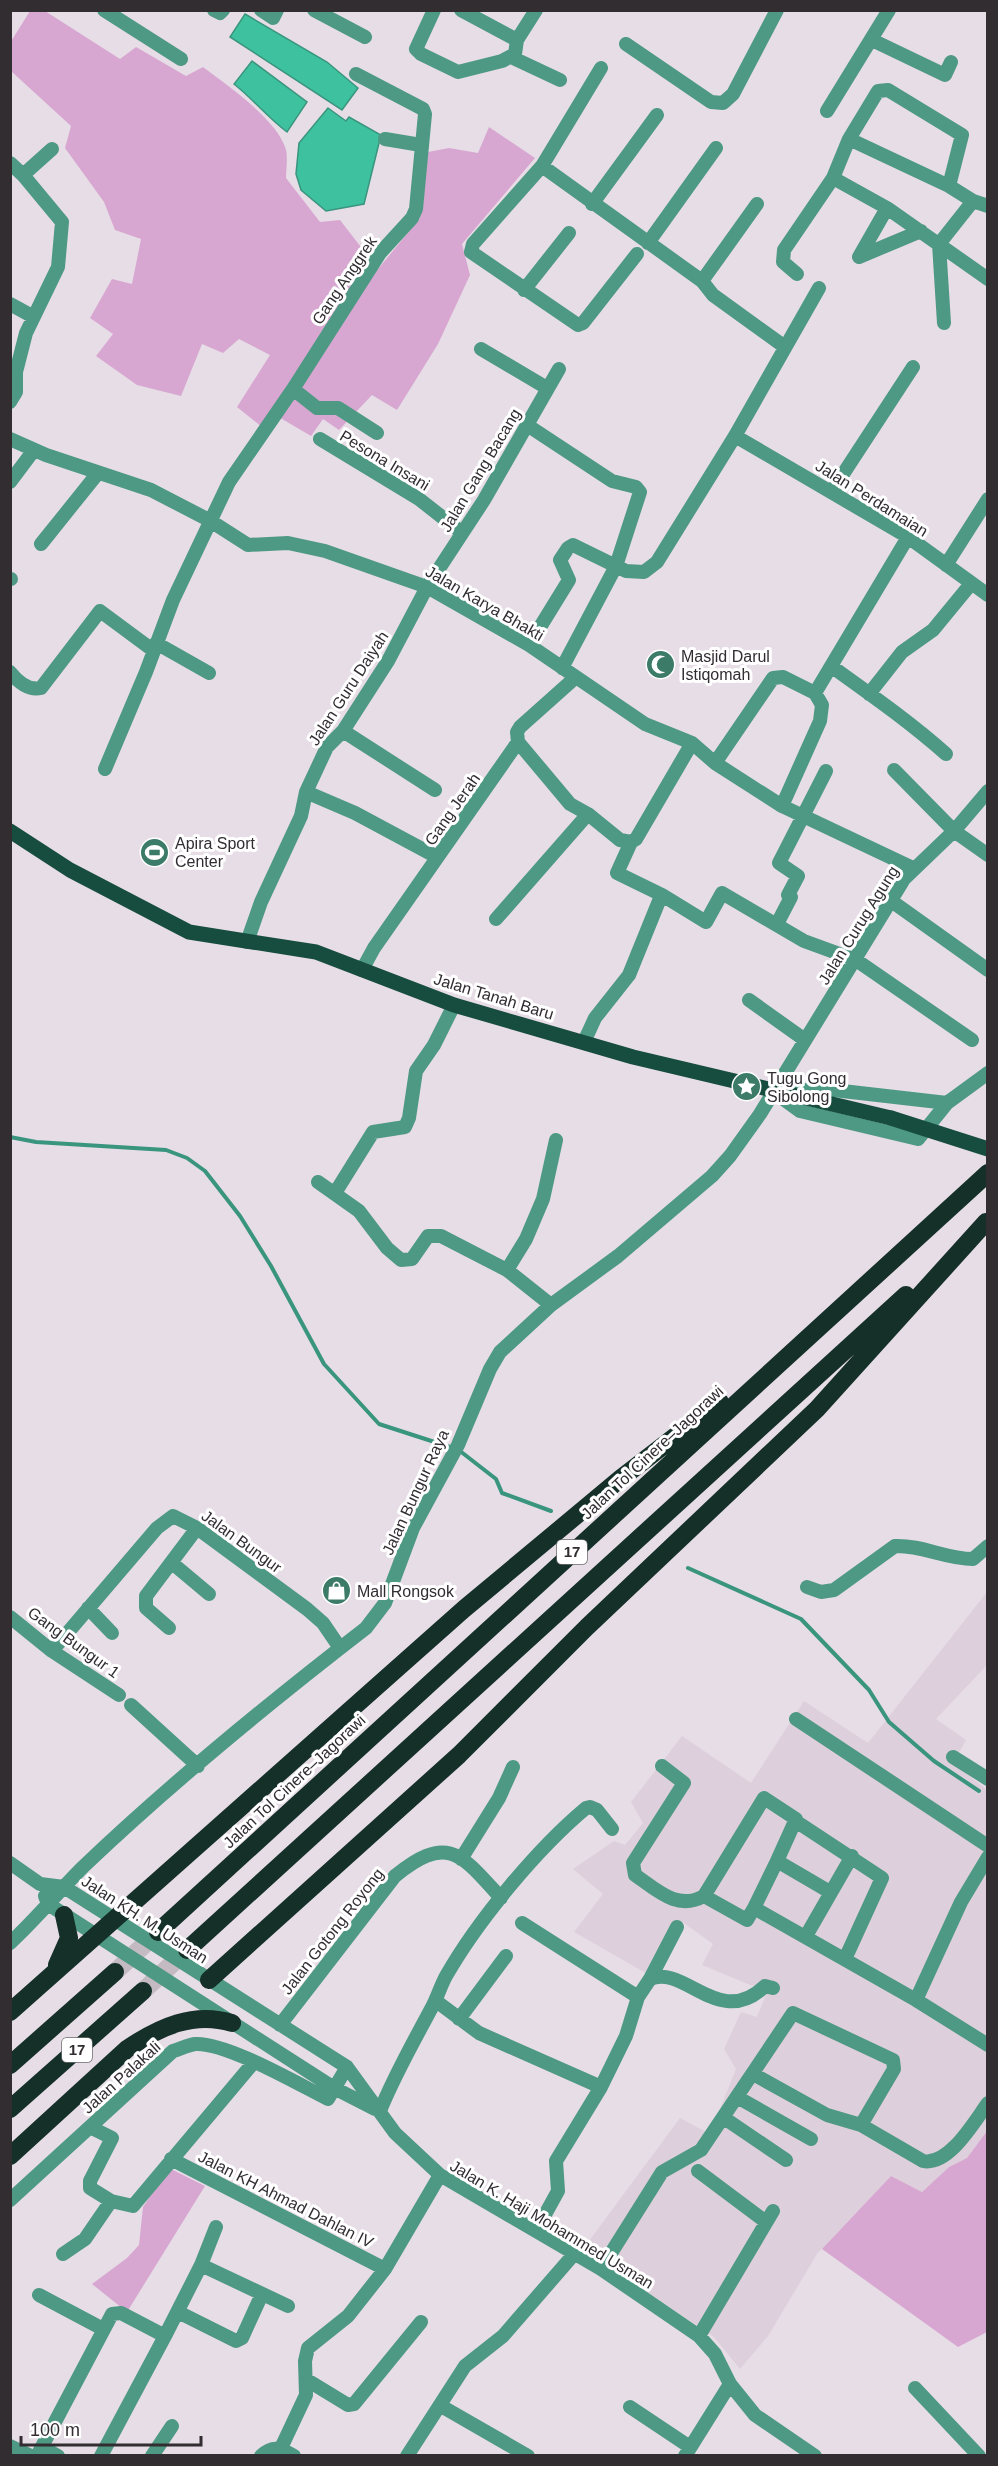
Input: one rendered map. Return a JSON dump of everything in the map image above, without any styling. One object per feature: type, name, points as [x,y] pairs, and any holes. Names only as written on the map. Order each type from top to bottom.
[{"type":"highway","name":"Jalan Tol Cinere–Jagorawi","points":[[158,1932],[987,1173]]},
{"type":"highway","points":[[209,1980],[459,1755],[587,1627],[817,1409],[987,1221]]},
{"type":"highway","name":"17","points":[[187,1950],[987,1221]]},
{"type":"highway","points":[[10,2012],[464,1609],[620,1479],[812,1332]]},
{"type":"highway","points":[[47,1979],[61,1959],[69,1938],[64,1915]]},
{"type":"highway","name":"17","points":[[10,2066],[115,1972]]},
{"type":"highway","name":"17","points":[[10,2109],[143,1990]]},
{"type":"highway","points":[[10,2156],[127,2049],[148,2035],[175,2023],[199,2018],[232,2023]]},
{"type":"main road","name":"Jalan Tanah Baru","points":[[10,831],[70,870],[189,932],[316,952],[453,1007],[774,1092],[891,1119],[987,1149]]},
{"type":"street","points":[[104,10],[181,59]]},
{"type":"street","points":[[214,10],[220,13],[223,10]]},
{"type":"street","points":[[261,10],[273,18],[277,10]]},
{"type":"street","points":[[314,10],[365,37]]},
{"type":"street","points":[[434,10],[415,45],[421,54],[458,72],[511,57],[517,50],[517,40],[536,10]]},
{"type":"street","points":[[461,10],[517,40]]},
{"type":"street","points":[[626,44],[711,102],[723,103],[733,94],[777,10]]},
{"type":"street","points":[[827,111],[889,10]]},
{"type":"street","points":[[872,40],[945,75],[951,62]]},
{"type":"street","points":[[511,57],[560,80]]},
{"type":"street","points":[[601,68],[542,166],[471,248],[474,256],[575,324],[580,325],[638,254]]},
{"type":"street","name":"Gang Anggrek","points":[[105,769],[209,520],[229,482],[293,389],[380,253],[412,218],[416,209],[423,109],[356,74]]},
{"type":"street","points":[[798,274],[783,262],[784,250],[833,178],[849,139],[878,91],[888,90],[963,135],[949,186]]},
{"type":"street","points":[[592,204],[657,115]]},
{"type":"street","points":[[385,139],[422,146]]},
{"type":"street","points":[[849,139],[987,206]]},
{"type":"street","points":[[23,175],[52,148]]},
{"type":"street","points":[[648,243],[717,148]]},
{"type":"street","points":[[10,163],[23,175],[62,222],[58,267],[32,316],[16,372],[16,392],[10,402]]},
{"type":"street","points":[[542,166],[702,281],[713,295],[785,347]]},
{"type":"street","points":[[833,178],[887,208],[987,279]]},
{"type":"street","points":[[944,322],[939,244],[973,201]]},
{"type":"street","points":[[702,281],[757,204]]},
{"type":"street","points":[[887,208],[859,257],[921,231]]},
{"type":"street","points":[[524,290],[569,233]]},
{"type":"street","points":[[529,645],[569,580],[560,560],[568,548],[573,545],[626,571],[644,572],[657,562],[735,436],[819,288]]},
{"type":"street","points":[[10,304],[32,316]]},
{"type":"street","points":[[482,349],[547,388]]},
{"type":"street","points":[[832,491],[913,367]]},
{"type":"street","name":"Jalan Gang Bacang","points":[[427,586],[484,500],[559,369]]},
{"type":"street","points":[[293,389],[317,408],[338,408],[377,432]]},
{"type":"street","points":[[527,425],[612,481],[636,487],[640,492],[616,566],[562,668]]},
{"type":"street","name":"Jalan Perdamaian","points":[[735,436],[908,537],[970,585],[987,595]]},
{"type":"street","name":"Jalan Karya Bhakti","points":[[10,439],[34,450],[151,490],[209,520],[248,545],[288,543],[325,551],[427,586],[529,645],[645,724],[692,743],[715,763],[782,806],[913,868]]},
{"type":"street","name":"Pesona Insani","points":[[320,440],[419,499],[461,532]]},
{"type":"street","points":[[10,483],[34,450]]},
{"type":"street","points":[[41,544],[98,473]]},
{"type":"street","points":[[946,565],[987,499]]},
{"type":"street","points":[[815,693],[908,537]]},
{"type":"street","points":[[869,694],[902,652],[933,630],[970,585]]},
{"type":"street","name":"Jalan Guru Daiyah","points":[[247,942],[274,870],[302,816],[306,792],[327,747],[343,731],[388,661],[427,586]]},
{"type":"street","points":[[13,680],[29,688],[41,688],[100,610],[155,647],[209,673]]},
{"type":"street","points":[[831,666],[946,754]]},
{"type":"street","name":"Gang Jerah","points":[[362,970],[374,948],[518,742],[517,732],[523,723],[576,677]]},
{"type":"street","points":[[715,763],[773,678],[783,677],[815,693],[822,705],[820,721],[782,806]]},
{"type":"street","points":[[343,731],[435,790]]},
{"type":"street","points":[[518,742],[570,804],[588,814],[620,840],[631,843]]},
{"type":"street","points":[[692,743],[636,839],[631,843],[617,873],[706,922],[722,893],[804,941],[856,960],[972,1040]]},
{"type":"street","points":[[894,770],[954,831],[987,855]]},
{"type":"street","points":[[777,924],[791,897],[788,895],[798,876],[779,863],[801,815],[826,771]]},
{"type":"street","name":"Jalan Curug Agung","points":[[774,1092],[856,960],[890,900],[913,868],[954,831],[987,791]]},
{"type":"street","points":[[306,792],[355,813],[437,857]]},
{"type":"street","points":[[496,919],[588,814]]},
{"type":"street","points":[[584,1042],[595,1018],[629,975],[661,896]]},
{"type":"street","points":[[890,900],[987,970]]},
{"type":"street","points":[[749,1000],[805,1040]]},
{"type":"street","points":[[335,1193],[373,1132],[405,1127],[412,1103],[416,1071],[446,1025],[453,1007]]},
{"type":"street","points":[[774,1092],[800,1111],[918,1139],[947,1103],[987,1073]]},
{"type":"street","points":[[774,1092],[825,1089],[947,1103]]},
{"type":"street","name":"Jalan Bungur Raya","points":[[10,1943],[64,1887],[198,1766],[366,1628],[378,1615],[385,1603],[413,1528],[458,1445],[490,1369],[500,1352],[551,1305],[618,1256],[712,1176],[751,1129],[774,1092]]},
{"type":"street","points":[[507,1270],[526,1239],[543,1199],[556,1140]]},
{"type":"street","points":[[318,1182],[359,1211],[387,1248],[400,1260],[412,1259],[432,1234],[441,1236],[507,1270],[551,1305]]},
{"type":"street","name":"Jalan Bungur","points":[[52,1651],[167,1519],[178,1516],[307,1608],[322,1623],[340,1648]]},
{"type":"street","points":[[169,1628],[146,1608],[144,1603],[146,1596],[197,1528]]},
{"type":"street","points":[[807,1587],[821,1592],[834,1590],[895,1546],[922,1548],[960,1559],[973,1559],[987,1546]]},
{"type":"street","points":[[172,1563],[209,1594]]},
{"type":"street","points":[[88,1608],[112,1633]]},
{"type":"street","name":"Gang Bungur 1","points":[[10,1617],[52,1651],[119,1695]]},
{"type":"street","points":[[131,1705],[198,1766]]},
{"type":"street","points":[[796,1719],[987,1846]]},
{"type":"street","points":[[953,1757],[987,1779]]},
{"type":"street","points":[[662,1766],[681,1778],[683,1786],[633,1863],[632,1870],[675,1901],[695,1901],[704,1896],[760,1800],[767,1798],[794,1816],[797,1822],[881,1876],[882,1881],[845,1959]]},
{"type":"street","points":[[461,1859],[499,1798],[513,1767]]},
{"type":"street","points":[[380,2111],[392,2080],[436,2001],[446,1977],[501,1898],[544,1849],[586,1808],[597,1810],[612,1829]]},
{"type":"street","points":[[704,1896],[744,1919],[749,1918],[797,1822]]},
{"type":"street","name":"Jalan Gotong Royong","points":[[280,2025],[395,1876],[415,1860],[435,1851],[443,1851],[472,1867],[501,1898]]},
{"type":"street","points":[[806,1936],[852,1856]]},
{"type":"street","points":[[916,2000],[961,1902],[987,1857]]},
{"type":"street","points":[[777,1861],[830,1892]]},
{"type":"street","points":[[10,1863],[40,1884],[64,1887]]},
{"type":"street","points":[[40,1884],[48,1904]]},
{"type":"street","name":"Jalan KH. M. Usman","points":[[64,1887],[209,1980]]},
{"type":"street","name":"Jalan K. Haji Mohammed Usman","points":[[48,1904],[334,2088],[380,2111]]},
{"type":"street","points":[[754,1908],[916,2000],[987,2045]]},
{"type":"street","points":[[522,1923],[638,1997]]},
{"type":"street","points":[[536,2231],[558,2191],[556,2161],[601,2087],[626,2036],[638,1997],[677,1927]]},
{"type":"street","points":[[459,2019],[506,1956]]},
{"type":"street","points":[[650,1979],[664,1975],[721,2000],[739,2002],[753,1998],[765,1986],[773,1988]]},
{"type":"street","name":"Jalan K. Haji Mohammed Usman","points":[[209,1980],[347,2067],[395,2133],[440,2175],[601,2269],[699,2336],[715,2354],[730,2384],[755,2415],[815,2456]]},
{"type":"street","points":[[436,2001],[479,2033],[601,2087]]},
{"type":"street","points":[[601,2269],[662,2172],[701,2150],[789,2017],[796,2013],[893,2060],[894,2069],[861,2125]]},
{"type":"street","name":"Jalan Palakali","points":[[10,2200],[173,2051],[194,2044],[211,2046],[254,2062],[328,2099],[334,2088]]},
{"type":"street","name":"Jalan KH Ahmad Dahlan IV","points":[[111,2201],[134,2206],[254,2062]]},
{"type":"street","points":[[334,2088],[347,2067]]},
{"type":"street","points":[[753,2074],[827,2115],[861,2125],[923,2161],[935,2162],[940,2159],[965,2135],[987,2103]]},
{"type":"street","points":[[737,2097],[811,2139]]},
{"type":"street","points":[[724,2118],[786,2160]]},
{"type":"street","points":[[63,2254],[85,2239],[111,2201],[89,2185],[109,2149],[112,2138],[90,2127]]},
{"type":"street","name":"Jalan KH Ahmad Dahlan IV","points":[[171,2160],[385,2269]]},
{"type":"street","points":[[698,2171],[770,2216],[699,2336]]},
{"type":"street","points":[[281,2448],[306,2395],[305,2361],[308,2348],[348,2316],[385,2269],[440,2175]]},
{"type":"street","points":[[101,2456],[178,2312],[201,2265],[216,2227]]},
{"type":"street","points":[[407,2456],[465,2366],[502,2336],[575,2253]]},
{"type":"street","points":[[201,2265],[288,2306]]},
{"type":"street","points":[[178,2312],[236,2341],[242,2338],[262,2294]]},
{"type":"street","points":[[39,2295],[104,2328]]},
{"type":"street","points":[[37,2453],[111,2314],[121,2313],[165,2336]]},
{"type":"street","points":[[307,2380],[348,2405],[354,2404],[421,2322]]},
{"type":"street","points":[[630,2407],[687,2451],[730,2384]]},
{"type":"street","points":[[915,2388],[979,2456]]},
{"type":"street","points":[[441,2406],[528,2456]]},
{"type":"street","points":[[152,2456],[172,2426]]},
{"type":"street","points":[[10,2446],[58,2456]]},
{"type":"street","points":[[261,2456],[268,2449],[281,2448],[294,2456]]},
{"type":"shaded area","points":[[30,11],[45,11],[120,59],[136,47],[186,76],[203,67],[225,83],[251,104],[273,127],[286,150],[286,178],[320,222],[340,220],[378,269],[420,218],[428,152],[449,148],[478,153],[489,127],[535,158],[462,244],[470,275],[438,344],[397,410],[372,395],[339,430],[323,419],[311,436],[277,416],[267,431],[237,407],[270,355],[239,339],[223,353],[202,344],[181,396],[137,385],[96,356],[113,334],[90,318],[112,279],[132,284],[141,239],[115,230],[104,202],[65,148],[71,126],[11,71],[10,43]]},
{"type":"shaded area","points":[[245,14],[327,62],[358,88],[342,110],[230,37]]},
{"type":"shaded area","points":[[252,61],[307,102],[287,132],[234,84]]},
{"type":"shaded area","points":[[328,108],[346,121],[349,117],[381,135],[364,204],[326,211],[301,190],[296,174],[299,143]]},
{"type":"shaded area","points":[[987,1592],[987,1665],[936,1719],[966,1740],[953,1763],[987,1790],[987,2131],[967,2158],[949,2167],[922,2192],[891,2176],[817,2254],[768,2336],[740,2369],[714,2337],[583,2249],[680,2118],[710,2134],[736,2069],[724,2049],[741,2012],[757,2017],[767,1992],[702,1965],[713,1944],[681,1921],[651,1976],[574,1932],[603,1894],[573,1869],[614,1841],[625,1845],[643,1823],[631,1802],[682,1736],[751,1783],[804,1701],[868,1743]]},
{"type":"shaded area","points":[[987,2131],[987,2332],[958,2347],[822,2249],[891,2176],[922,2192],[949,2167],[967,2158]]},
{"type":"shaded area","points":[[169,2168],[205,2186],[127,2312],[92,2284],[127,2258],[139,2245],[143,2207]]},
{"type":"waterway","points":[[10,1137],[36,1142],[166,1150],[187,1158],[205,1171],[240,1216],[271,1266],[324,1364],[379,1424],[453,1448]]},
{"type":"waterway","points":[[460,1451],[496,1479],[502,1493],[551,1511]]},
{"type":"waterway","points":[[688,1568],[801,1619],[869,1690],[889,1722],[934,1761],[979,1791]]},
{"type":"tunnel","points":[[115,1972],[158,1932]]},
{"type":"tunnel","points":[[143,1991],[187,1950]]},
{"type":"place","name":"Masjid Darul Istiqomah","points":[[660,665]]},
{"type":"place","name":"Apira Sport Center","points":[[154,852]]},
{"type":"place","name":"Tugu Gong Sibolong","points":[[746,1087]]},
{"type":"place","name":"Mall Rongsok","points":[[336,1591]]}]
